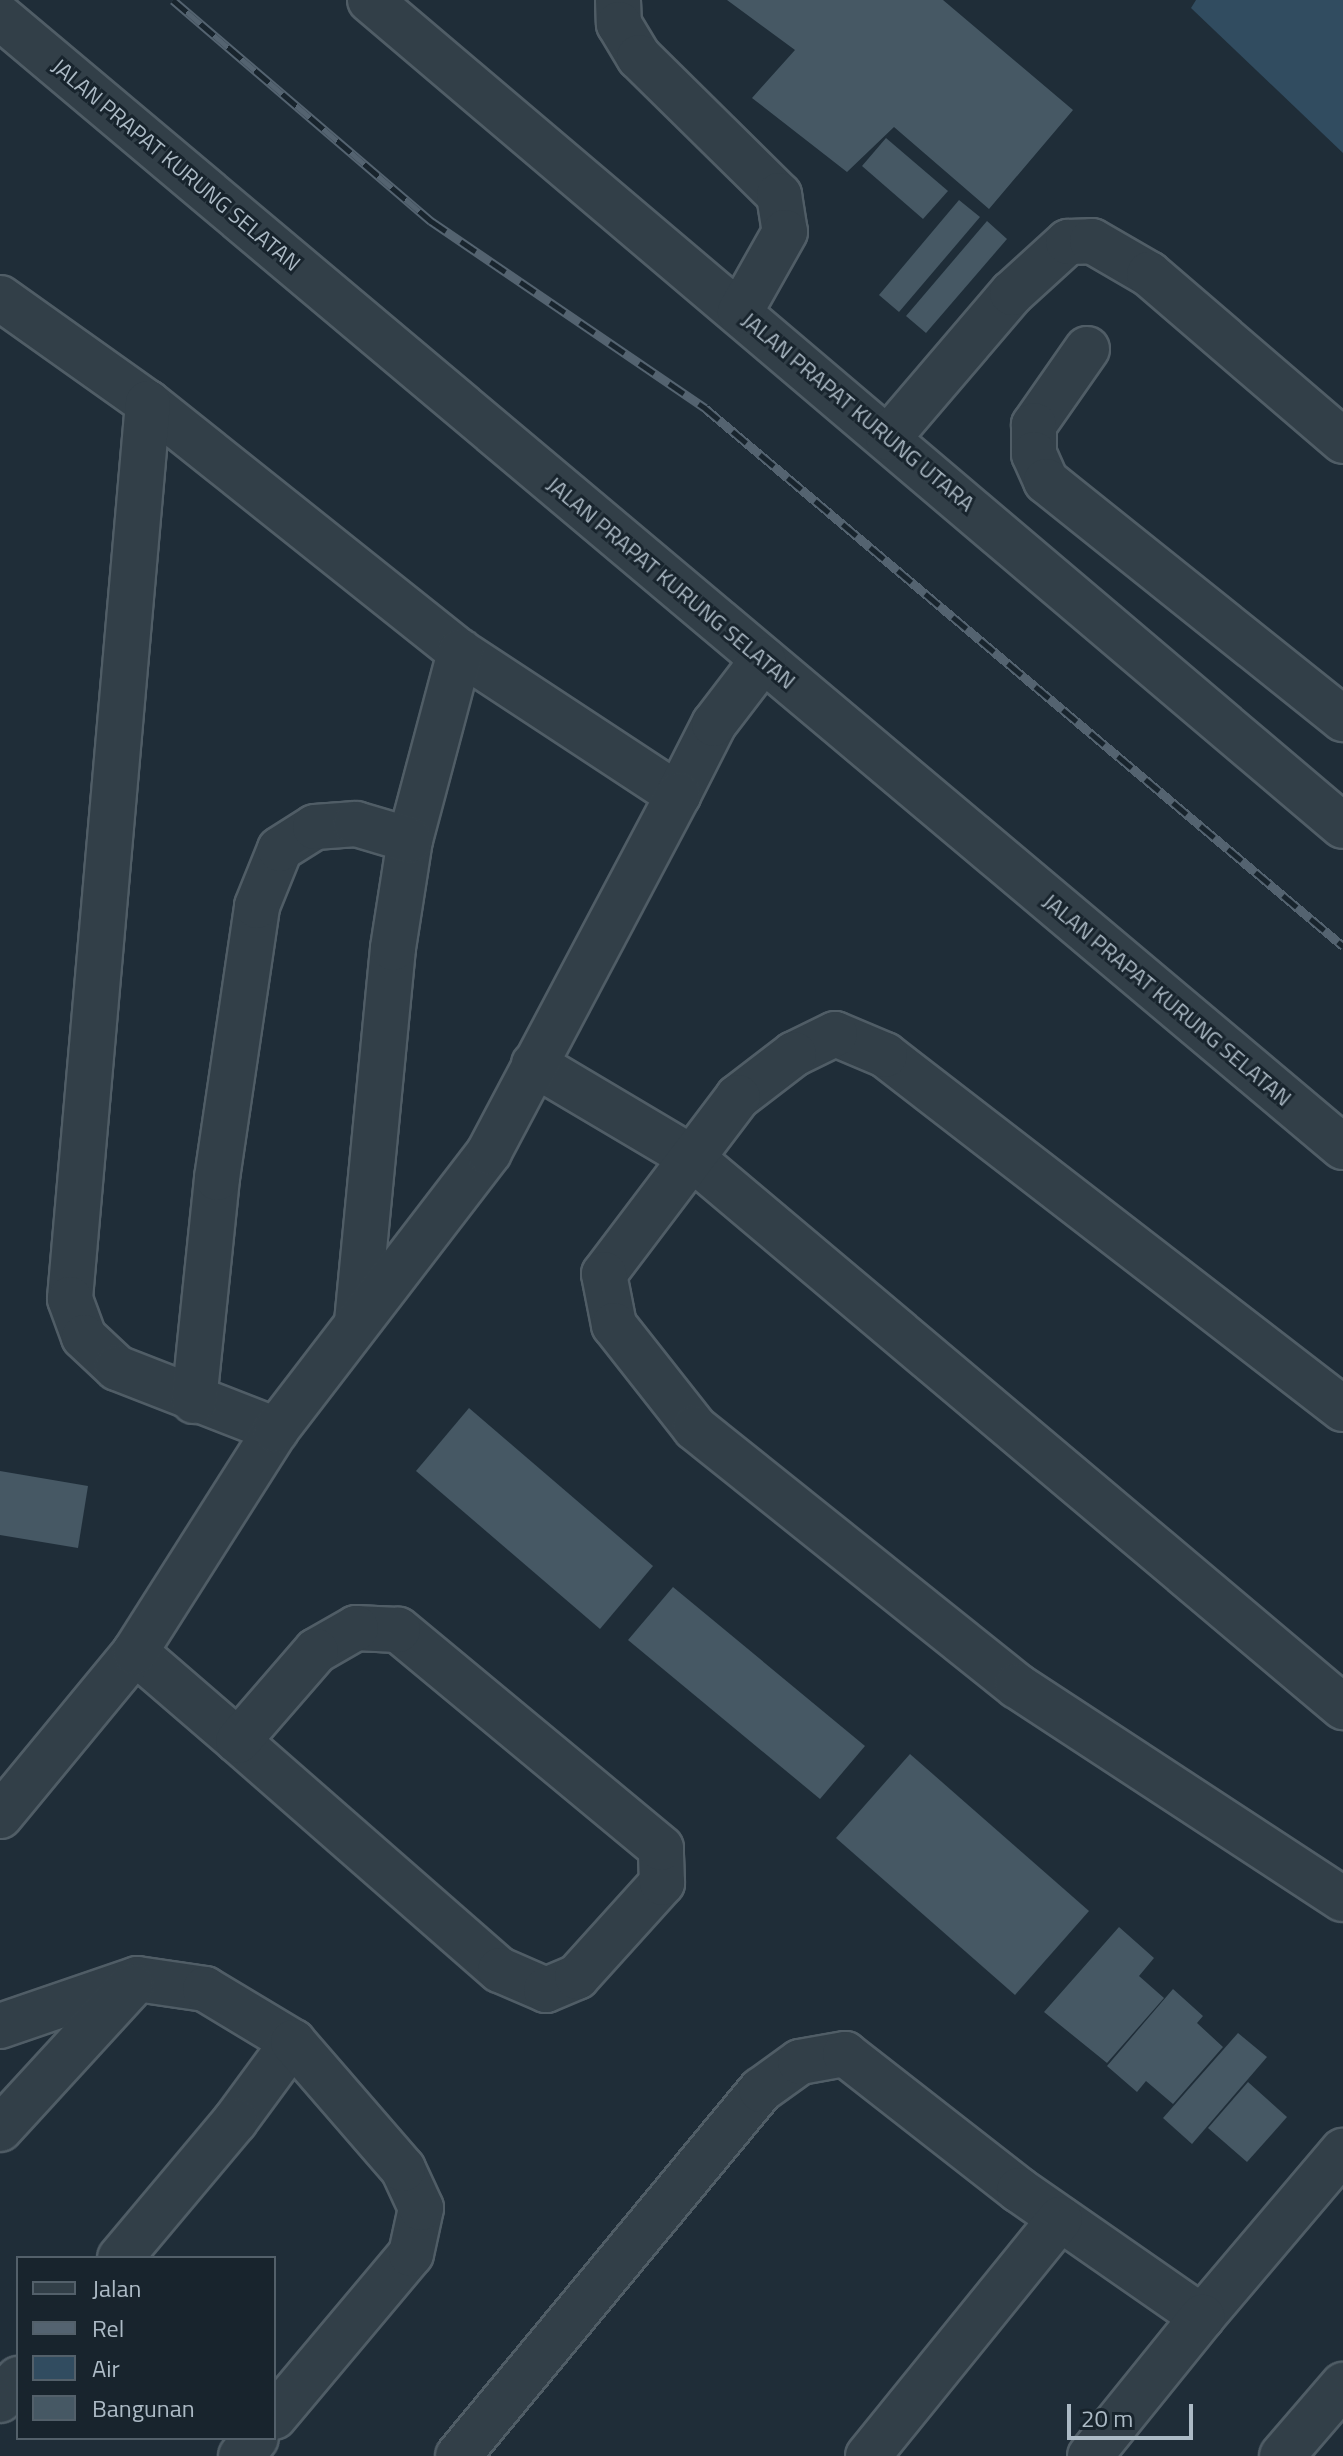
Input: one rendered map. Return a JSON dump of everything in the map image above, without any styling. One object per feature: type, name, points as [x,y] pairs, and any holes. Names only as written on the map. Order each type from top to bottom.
[{"type":"street","name":"JALAN PRAPAT KURUNG UTARA","points":[[370,0],[1343,826]]},
{"type":"street","points":[[618,0],[619,24],[639,57],[779,195],[785,232],[740,312]]},
{"type":"street","name":"JALAN PRAPAT KURUNG SELATAN","points":[[0,17],[1343,1147]]},
{"type":"street","points":[[888,438],[1012,293],[1068,242],[1092,241],[1149,274],[1343,441]]},
{"type":"street","points":[[0,298],[148,403],[460,652],[678,795]]},
{"type":"street","points":[[1087,349],[1034,425],[1034,454],[1046,481],[1343,719]]},
{"type":"street","points":[[148,403],[70,1299],[84,1337],[117,1368],[194,1401],[276,1430]]},
{"type":"street","points":[[357,1322],[393,948],[410,840],[460,652]]},
{"type":"street","points":[[0,1816],[135,1652],[276,1430],[489,1152],[714,724],[763,660]]},
{"type":"street","points":[[194,1401],[217,1178],[257,906],[280,849],[315,827],[356,824],[410,840]]},
{"type":"street","points":[[1343,1409],[885,1055],[835,1034],[794,1054],[738,1097],[604,1274],[614,1325],[695,1428],[1017,1686],[1343,1899]]},
{"type":"street","points":[[534,1064],[692,1158],[1343,1707]]},
{"type":"street","points":[[135,1652],[500,1970],[546,1990],[577,1977],[662,1883],[661,1848],[398,1630],[356,1628],[316,1651],[238,1741]]},
{"type":"street","points":[[0,2026],[137,1979],[205,1989],[293,2042],[403,2169],[421,2208],[411,2254],[276,2415]]},
{"type":"street","points":[[0,2129],[137,1979]]},
{"type":"street","points":[[122,2256],[235,2121],[293,2042]]},
{"type":"street","points":[[461,2455],[761,2090],[800,2062],[845,2054],[1060,2219],[1202,2317]]},
{"type":"street","points":[[1090,2456],[1202,2317],[1343,2151]]},
{"type":"street","points":[[868,2456],[1060,2219]]},
{"type":"street","points":[[0,2400],[16,2381]]},
{"type":"street","points":[[1282,2456],[1343,2385]]},
{"type":"street","points":[[241,2456],[254,2440]]},
{"type":"water","points":[[1196,0],[1343,0],[1343,153],[1191,8]]},
{"type":"building","points":[[727,0],[943,0],[1073,110],[989,209],[894,127],[847,172],[752,98],[795,50]]},
{"type":"building","points":[[886,138],[948,191],[923,219],[862,166]]},
{"type":"building","points":[[959,200],[980,217],[899,312],[879,295]]},
{"type":"building","points":[[987,221],[1007,239],[926,333],[906,316]]},
{"type":"building","points":[[469,1408],[653,1566],[600,1629],[416,1471]]},
{"type":"building","points":[[0,1471],[88,1486],[78,1548],[0,1535]]},
{"type":"building","points":[[673,1587],[865,1746],[820,1799],[628,1640]]},
{"type":"building","points":[[910,1754],[1089,1911],[1015,1995],[836,1838]]},
{"type":"building","points":[[1119,1927],[1154,1958],[1139,1976],[1164,1998],[1107,2063],[1044,2012]]},
{"type":"building","points":[[1173,1989],[1203,2016],[1197,2023],[1223,2047],[1173,2104],[1146,2081],[1137,2092],[1107,2066]]},
{"type":"building","points":[[1238,2033],[1267,2057],[1192,2144],[1163,2118]]},
{"type":"building","points":[[1248,2082],[1287,2117],[1247,2162],[1208,2128]]},
{"type":"railway","points":[[173,0],[431,221],[705,408],[1343,946]]}]
